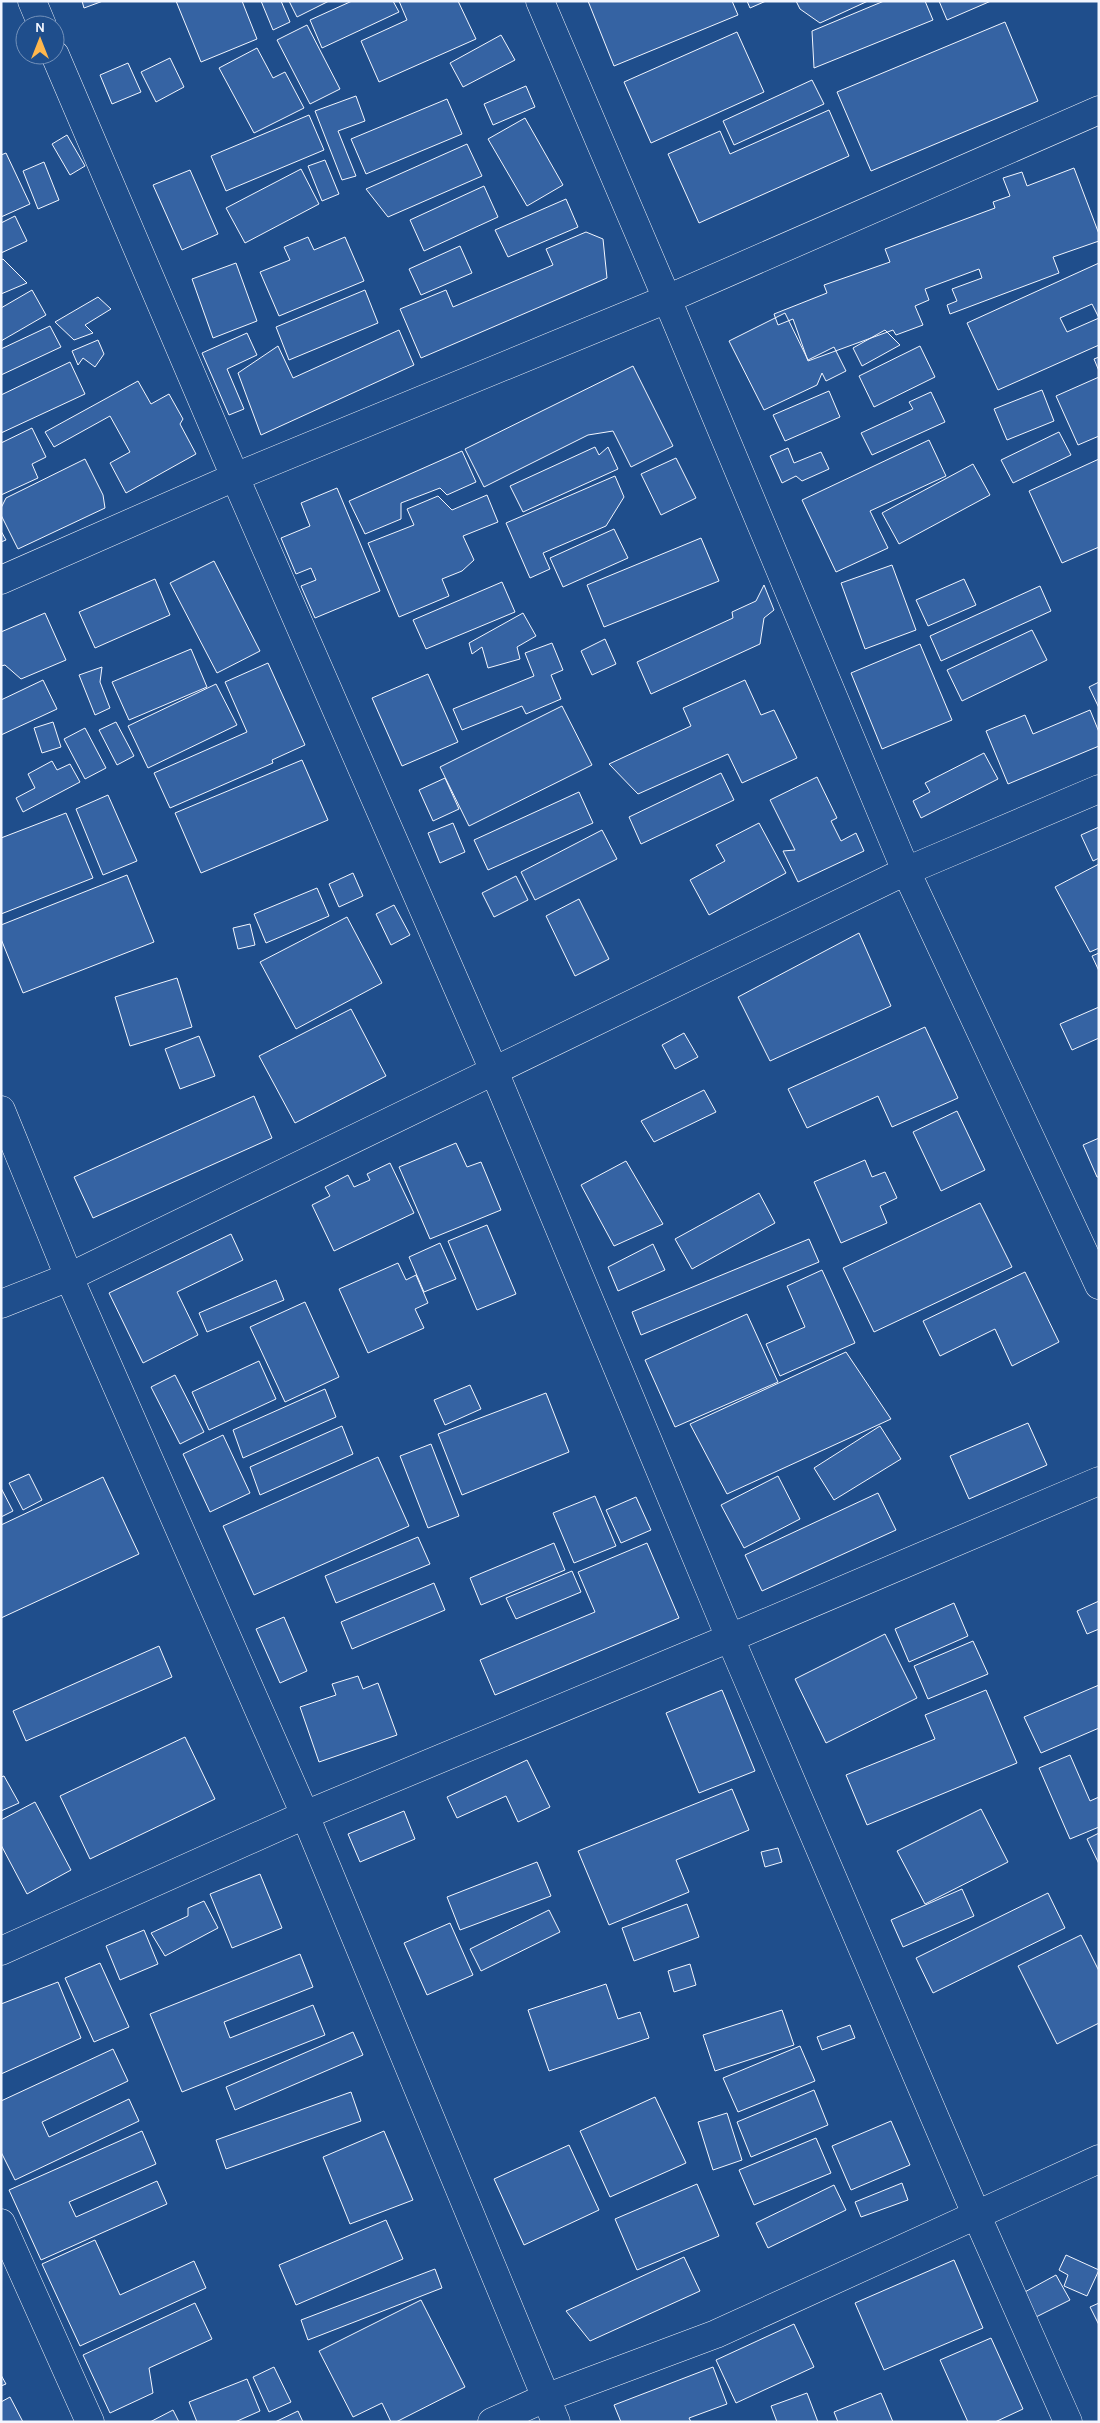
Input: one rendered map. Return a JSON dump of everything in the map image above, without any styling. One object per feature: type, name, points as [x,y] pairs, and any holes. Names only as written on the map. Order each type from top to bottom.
[{"type":"street","points":[[32,1],[38,15]]},
{"type":"street","points":[[540,1],[667,299],[906,871],[1099,1285]]},
{"type":"street","points":[[58,65],[235,477],[494,1070],[730,1638],[976,2214],[1068,2422]]},
{"type":"street","points":[[1,580],[235,477],[667,299],[1099,110]]},
{"type":"street","points":[[1,1304],[69,1277],[906,871],[1099,789]]},
{"type":"street","points":[[1,1110],[69,1277],[305,1815],[550,2410]]},
{"type":"street","points":[[1,1951],[305,1815],[730,1638],[1099,1481]]},
{"type":"street","points":[[492,2422],[550,2410],[1099,2159]]},
{"type":"street","points":[[1,2223],[90,2422]]},
{"type":"building","points":[[82,1],[103,1],[84,8]]},
{"type":"building","points":[[176,1],[242,1],[257,39],[201,62]]},
{"type":"building","points":[[261,1],[281,1],[290,22],[273,30]]},
{"type":"building","points":[[289,1],[329,1],[297,17]]},
{"type":"building","points":[[352,1],[393,1],[399,12],[322,48],[310,20]]},
{"type":"building","points":[[399,1],[458,1],[476,39],[379,82],[361,41],[407,20]]},
{"type":"building","points":[[588,1],[732,1],[738,15],[614,66]]},
{"type":"building","points":[[747,1],[766,1],[750,8]]},
{"type":"building","points":[[796,1],[868,1],[820,23],[800,9]]},
{"type":"building","points":[[884,1],[925,1],[933,20],[814,68],[812,31]]},
{"type":"building","points":[[939,1],[991,1],[947,20]]},
{"type":"building","points":[[1005,22],[1038,101],[871,171],[837,92]]},
{"type":"building","points":[[307,25],[340,89],[310,104],[277,40]]},
{"type":"building","points":[[737,32],[764,92],[651,143],[624,82]]},
{"type":"building","points":[[501,35],[515,60],[463,87],[450,63]]},
{"type":"building","points":[[257,48],[273,78],[285,72],[304,108],[254,133],[219,68]]},
{"type":"building","points":[[170,58],[184,87],[156,102],[141,72]]},
{"type":"building","points":[[128,63],[141,92],[112,104],[100,75]]},
{"type":"building","points":[[812,80],[824,104],[734,145],[723,121]]},
{"type":"building","points":[[526,86],[535,107],[493,125],[484,104]]},
{"type":"building","points":[[356,96],[365,121],[338,131],[356,176],[342,180],[315,111]]},
{"type":"building","points":[[447,99],[462,134],[366,174],[351,139]]},
{"type":"building","points":[[829,110],[849,156],[699,223],[668,154],[720,131],[730,154]]},
{"type":"building","points":[[309,115],[324,150],[226,191],[211,156]]},
{"type":"building","points":[[525,118],[563,185],[527,206],[488,139]]},
{"type":"building","points":[[67,135],[85,166],[70,175],[52,144]]},
{"type":"building","points":[[467,144],[482,176],[388,217],[366,189]]},
{"type":"building","points":[[6,153],[30,204],[1,217],[1,155]]},
{"type":"building","points":[[325,160],[339,194],[322,201],[308,166]]},
{"type":"building","points":[[44,162],[59,200],[38,209],[23,171]]},
{"type":"building","points":[[1074,168],[1099,234],[1099,241],[1053,257],[1059,273],[950,314],[947,305],[957,301],[952,289],[982,278],[979,269],[925,289],[929,300],[915,306],[923,325],[896,335],[893,330],[808,361],[793,319],[778,325],[774,314],[827,293],[824,285],[890,262],[885,249],[995,208],[993,202],[1010,196],[1003,178],[1022,172],[1027,186]]},
{"type":"building","points":[[301,169],[319,204],[245,243],[226,208]]},
{"type":"building","points":[[190,170],[218,234],[182,250],[153,185]]},
{"type":"building","points":[[484,186],[498,217],[424,251],[410,220]]},
{"type":"building","points":[[566,199],[578,227],[508,257],[495,230]]},
{"type":"building","points":[[15,216],[27,241],[1,253],[1,223]]},
{"type":"building","points":[[586,232],[603,239],[607,278],[421,358],[400,309],[446,290],[453,307],[553,265],[546,249]]},
{"type":"building","points":[[308,237],[314,250],[345,237],[364,281],[279,316],[260,272],[290,260],[284,247]]},
{"type":"building","points":[[460,246],[472,273],[421,295],[409,269]]},
{"type":"building","points":[[3,259],[27,283],[1,294],[1,260]]},
{"type":"building","points":[[236,263],[257,321],[213,338],[192,279]]},
{"type":"building","points":[[1099,263],[1099,318],[1099,345],[998,390],[967,323]],"holes":[[[1092,304],[1099,318],[1067,332],[1060,318]]]},
{"type":"building","points":[[32,290],[46,315],[1,341],[1,308]]},
{"type":"building","points":[[365,290],[378,323],[289,360],[276,327]]},
{"type":"building","points":[[98,297],[111,309],[85,325],[93,333],[74,340],[55,322]]},
{"type":"building","points":[[785,313],[808,360],[834,347],[846,371],[826,381],[822,373],[817,385],[764,410],[729,341]]},
{"type":"building","points":[[50,326],[61,347],[1,375],[1,349]]},
{"type":"building","points":[[399,330],[414,365],[261,435],[238,373],[278,346],[293,378]]},
{"type":"building","points":[[885,330],[900,345],[862,366],[853,348]]},
{"type":"building","points":[[247,333],[257,355],[227,369],[244,409],[229,415],[202,353]]},
{"type":"building","points":[[98,340],[104,354],[95,367],[83,358],[78,365],[72,351]]},
{"type":"building","points":[[920,346],[935,377],[874,407],[859,376]]},
{"type":"building","points":[[1099,357],[1099,371],[1094,359]]},
{"type":"building","points":[[70,362],[85,394],[1,433],[1,395]]},
{"type":"building","points":[[633,366],[673,446],[631,467],[613,431],[588,435],[484,487],[465,449]]},
{"type":"building","points":[[1099,377],[1099,436],[1078,445],[1056,396]]},
{"type":"building","points":[[138,381],[151,404],[169,394],[183,419],[180,424],[196,454],[126,493],[110,463],[130,452],[110,416],[54,447],[45,432]]},
{"type":"building","points":[[1042,390],[1054,421],[1007,440],[994,409]]},
{"type":"building","points":[[829,391],[840,417],[785,441],[773,415]]},
{"type":"building","points":[[931,392],[945,422],[872,455],[861,433],[913,409],[909,402]]},
{"type":"building","points":[[32,428],[46,457],[32,464],[38,478],[1,495],[1,443]]},
{"type":"building","points":[[1059,432],[1071,455],[1013,483],[1001,460]]},
{"type":"building","points":[[929,440],[946,476],[870,511],[888,548],[836,572],[802,500]]},
{"type":"building","points":[[595,447],[599,455],[608,447],[618,469],[523,512],[510,486]]},
{"type":"building","points":[[788,448],[794,463],[821,452],[829,469],[802,481],[796,476],[782,483],[770,456]]},
{"type":"building","points":[[462,451],[476,482],[447,495],[440,488],[401,503],[401,519],[365,534],[349,501]]},
{"type":"building","points":[[676,458],[696,498],[661,515],[641,474]]},
{"type":"building","points":[[85,459],[103,495],[105,508],[18,549],[1,515],[1,508],[6,498]]},
{"type":"building","points":[[1099,459],[1099,547],[1062,563],[1029,491]]},
{"type":"building","points":[[973,464],[990,495],[899,544],[882,513]]},
{"type":"building","points":[[615,476],[624,497],[606,526],[543,553],[550,569],[530,578],[506,523]]},
{"type":"building","points":[[337,488],[380,591],[315,618],[301,586],[316,580],[311,568],[296,574],[281,538],[310,526],[301,503]]},
{"type":"building","points":[[487,495],[498,522],[463,536],[474,560],[462,571],[442,579],[449,596],[399,617],[368,543],[414,525],[407,509],[438,496],[452,510]]},
{"type":"building","points":[[614,529],[628,558],[563,587],[550,558]]},
{"type":"building","points":[[1,531],[6,540],[1,542]]},
{"type":"building","points":[[701,538],[719,581],[604,627],[587,585]]},
{"type":"building","points":[[214,561],[260,651],[217,673],[170,583]]},
{"type":"building","points":[[892,565],[916,630],[865,649],[841,583]]},
{"type":"building","points":[[155,579],[170,615],[95,648],[79,612]]},
{"type":"building","points":[[964,579],[976,605],[928,626],[916,600]]},
{"type":"building","points":[[502,582],[515,612],[426,649],[413,620]]},
{"type":"building","points":[[764,585],[774,610],[764,618],[760,644],[651,694],[637,662],[733,618],[732,612],[756,601]]},
{"type":"building","points":[[1040,586],[1051,611],[941,661],[930,636]]},
{"type":"building","points":[[45,613],[66,660],[21,679],[5,665],[1,666],[1,632]]},
{"type":"building","points":[[523,613],[536,636],[517,647],[520,659],[488,668],[482,647],[472,654],[469,643]]},
{"type":"building","points":[[1032,630],[1047,660],[962,701],[947,670]]},
{"type":"building","points":[[605,639],[616,664],[592,675],[581,651]]},
{"type":"building","points":[[552,643],[563,670],[551,675],[561,699],[526,714],[522,706],[462,730],[453,709],[534,676],[525,653]]},
{"type":"building","points":[[920,644],[952,720],[882,749],[851,673]]},
{"type":"building","points":[[191,649],[207,687],[129,720],[112,682]]},
{"type":"building","points":[[268,663],[305,745],[272,760],[273,763],[170,808],[154,773],[247,732],[225,682]]},
{"type":"building","points":[[102,667],[100,682],[110,708],[95,715],[79,675]]},
{"type":"building","points":[[428,674],[458,742],[402,766],[372,698]]},
{"type":"building","points":[[43,680],[57,709],[1,735],[1,700]]},
{"type":"building","points":[[745,680],[761,715],[774,710],[797,758],[742,783],[728,754],[638,794],[609,764],[691,726],[683,708]]},
{"type":"building","points":[[1099,682],[1099,708],[1089,687]]},
{"type":"building","points":[[216,684],[237,725],[148,768],[128,726]]},
{"type":"building","points":[[562,706],[592,765],[469,826],[440,767]]},
{"type":"building","points":[[1090,710],[1099,732],[1099,746],[1008,784],[986,731],[1025,715],[1033,734]]},
{"type":"building","points":[[53,722],[61,747],[42,753],[34,728]]},
{"type":"building","points":[[116,722],[134,756],[117,765],[99,730]]},
{"type":"building","points":[[85,728],[106,768],[85,779],[64,739]]},
{"type":"building","points":[[984,753],[998,779],[921,818],[913,801],[930,792],[925,783]]},
{"type":"building","points":[[302,760],[328,820],[201,873],[175,813]]},
{"type":"building","points":[[52,761],[57,770],[70,764],[80,782],[23,812],[16,798],[35,788],[28,774]]},
{"type":"building","points":[[721,773],[734,800],[641,844],[629,817]]},
{"type":"building","points":[[817,777],[837,818],[831,821],[841,841],[856,833],[864,851],[798,882],[783,851],[795,850],[770,800]]},
{"type":"building","points":[[445,778],[459,809],[433,821],[419,790]]},
{"type":"building","points":[[579,792],[593,823],[488,870],[474,840]]},
{"type":"building","points":[[108,795],[137,861],[103,875],[76,809]]},
{"type":"building","points":[[66,813],[93,878],[1,914],[1,838]]},
{"type":"building","points":[[453,823],[465,852],[440,863],[428,833]]},
{"type":"building","points":[[759,823],[786,873],[709,915],[690,880],[725,861],[716,845]]},
{"type":"building","points":[[1099,827],[1099,858],[1093,861],[1081,835]]},
{"type":"building","points":[[602,830],[617,859],[535,900],[521,872]]},
{"type":"building","points":[[1099,864],[1099,948],[1090,952],[1055,887]]},
{"type":"building","points":[[353,873],[363,896],[339,907],[329,884]]},
{"type":"building","points":[[127,875],[154,942],[23,993],[1,939],[1,925]]},
{"type":"building","points":[[516,876],[528,900],[494,917],[482,893]]},
{"type":"building","points":[[317,888],[329,916],[266,943],[254,914]]},
{"type":"building","points":[[579,899],[609,959],[575,976],[546,916]]},
{"type":"building","points":[[394,905],[410,935],[391,945],[376,914]]},
{"type":"building","points":[[347,917],[382,983],[296,1029],[260,962]]},
{"type":"building","points":[[250,924],[255,945],[238,949],[233,928]]},
{"type":"building","points":[[859,933],[891,1006],[770,1061],[738,997]]},
{"type":"building","points":[[1099,953],[1099,971],[1092,956]]},
{"type":"building","points":[[177,978],[192,1027],[130,1046],[115,997]]},
{"type":"building","points":[[1099,1007],[1099,1038],[1072,1050],[1060,1024]]},
{"type":"building","points":[[351,1009],[386,1076],[295,1123],[259,1056]]},
{"type":"building","points":[[925,1027],[958,1098],[892,1127],[878,1096],[807,1128],[788,1089]]},
{"type":"building","points":[[684,1033],[698,1057],[675,1069],[662,1045]]},
{"type":"building","points":[[199,1036],[215,1076],[180,1089],[165,1049]]},
{"type":"building","points":[[704,1090],[716,1112],[654,1142],[641,1121]]},
{"type":"building","points":[[254,1096],[272,1138],[93,1218],[74,1177]]},
{"type":"building","points":[[957,1111],[985,1170],[941,1191],[913,1132]]},
{"type":"building","points":[[1099,1138],[1099,1177],[1097,1177],[1083,1145]]},
{"type":"building","points":[[456,1143],[467,1167],[481,1162],[501,1210],[430,1239],[399,1167]]},
{"type":"building","points":[[865,1160],[872,1177],[885,1172],[897,1198],[880,1206],[887,1223],[841,1243],[814,1182]]},
{"type":"building","points":[[626,1161],[663,1224],[614,1246],[581,1185]]},
{"type":"building","points":[[390,1163],[414,1213],[334,1251],[312,1205],[330,1196],[325,1187],[348,1175],[354,1187],[370,1180],[367,1174]]},
{"type":"building","points":[[759,1193],[775,1223],[692,1269],[675,1239]]},
{"type":"building","points":[[980,1203],[1012,1267],[874,1332],[843,1268]]},
{"type":"building","points":[[487,1225],[516,1294],[477,1310],[448,1241]]},
{"type":"building","points":[[231,1234],[243,1260],[177,1292],[198,1335],[143,1363],[109,1293]]},
{"type":"building","points":[[809,1239],[819,1262],[641,1335],[632,1312]]},
{"type":"building","points":[[440,1243],[456,1279],[424,1292],[409,1257]]},
{"type":"building","points":[[653,1244],[665,1270],[618,1291],[608,1267]]},
{"type":"building","points":[[398,1263],[406,1280],[416,1275],[428,1303],[415,1309],[424,1328],[368,1353],[339,1289]]},
{"type":"building","points":[[822,1270],[855,1343],[780,1376],[766,1344],[805,1327],[787,1286]]},
{"type":"building","points":[[1025,1272],[1059,1342],[1012,1366],[995,1329],[940,1356],[923,1321]]},
{"type":"building","points":[[276,1280],[284,1300],[207,1332],[199,1313]]},
{"type":"building","points":[[305,1302],[339,1377],[285,1402],[250,1327]]},
{"type":"building","points":[[747,1314],[778,1382],[675,1427],[645,1360]]},
{"type":"building","points":[[846,1352],[891,1419],[727,1494],[690,1424]]},
{"type":"building","points":[[259,1361],[276,1399],[209,1430],[192,1392]]},
{"type":"building","points":[[175,1375],[204,1432],[180,1444],[151,1387]]},
{"type":"building","points":[[470,1385],[481,1409],[445,1425],[434,1400]]},
{"type":"building","points":[[325,1389],[336,1417],[243,1458],[233,1430]]},
{"type":"building","points":[[546,1393],[569,1452],[462,1495],[438,1434]]},
{"type":"building","points":[[1028,1423],[1047,1465],[969,1499],[950,1456]]},
{"type":"building","points":[[342,1426],[353,1454],[260,1495],[250,1467]]},
{"type":"building","points":[[880,1426],[901,1459],[834,1500],[814,1468]]},
{"type":"building","points":[[223,1435],[250,1493],[210,1512],[183,1454]]},
{"type":"building","points":[[431,1444],[459,1516],[428,1528],[400,1456]]},
{"type":"building","points":[[378,1457],[409,1526],[254,1595],[223,1526]]},
{"type":"building","points":[[29,1474],[42,1500],[23,1510],[9,1483]]},
{"type":"building","points":[[778,1476],[800,1519],[744,1548],[721,1505]]},
{"type":"building","points":[[103,1477],[139,1554],[1,1618],[1,1525]]},
{"type":"building","points":[[1,1488],[13,1511],[1,1517]]},
{"type":"building","points":[[878,1493],[896,1530],[762,1591],[745,1555]]},
{"type":"building","points":[[595,1496],[616,1546],[574,1563],[553,1513]]},
{"type":"building","points":[[636,1497],[651,1530],[621,1543],[606,1510]]},
{"type":"building","points":[[418,1537],[430,1564],[336,1603],[325,1576]]},
{"type":"building","points":[[554,1543],[565,1570],[481,1605],[470,1578]]},
{"type":"building","points":[[647,1543],[679,1618],[495,1695],[480,1660],[595,1612],[578,1572]]},
{"type":"building","points":[[572,1571],[581,1592],[516,1619],[506,1598]]},
{"type":"building","points":[[434,1583],[445,1610],[352,1649],[341,1622]]},
{"type":"building","points":[[1099,1601],[1099,1629],[1087,1634],[1077,1611]]},
{"type":"building","points":[[954,1603],[968,1636],[909,1662],[895,1629]]},
{"type":"building","points":[[284,1617],[307,1671],[280,1683],[256,1629]]},
{"type":"building","points":[[885,1634],[917,1698],[826,1743],[795,1679]]},
{"type":"building","points":[[973,1641],[988,1674],[928,1699],[914,1666]]},
{"type":"building","points":[[159,1646],[172,1677],[26,1741],[13,1711]]},
{"type":"building","points":[[358,1676],[363,1689],[378,1683],[397,1735],[319,1762],[300,1707],[336,1695],[332,1684]]},
{"type":"building","points":[[1099,1685],[1099,1728],[1041,1753],[1024,1717]]},
{"type":"building","points":[[722,1690],[755,1771],[699,1793],[666,1713]]},
{"type":"building","points":[[986,1690],[1017,1763],[867,1825],[846,1775],[935,1739],[925,1715]]},
{"type":"building","points":[[185,1737],[215,1799],[90,1859],[60,1796]]},
{"type":"building","points":[[1070,1755],[1090,1801],[1099,1797],[1099,1827],[1070,1839],[1039,1768]]},
{"type":"building","points":[[527,1760],[550,1807],[518,1822],[506,1796],[457,1818],[447,1797]]},
{"type":"building","points":[[4,1776],[19,1803],[1,1811],[1,1777]]},
{"type":"building","points":[[732,1789],[749,1830],[676,1860],[689,1892],[609,1925],[578,1851]]},
{"type":"building","points":[[35,1802],[71,1870],[27,1894],[1,1845],[1,1820]]},
{"type":"building","points":[[981,1809],[1008,1862],[925,1904],[897,1851]]},
{"type":"building","points":[[404,1811],[415,1839],[360,1862],[348,1834]]},
{"type":"building","points":[[1099,1833],[1099,1864],[1087,1839]]},
{"type":"building","points":[[778,1848],[782,1862],[765,1867],[761,1852]]},
{"type":"building","points":[[537,1862],[551,1896],[460,1930],[447,1897]]},
{"type":"building","points":[[260,1874],[282,1928],[232,1948],[210,1894]]},
{"type":"building","points":[[962,1889],[974,1916],[903,1947],[891,1920]]},
{"type":"building","points":[[1048,1893],[1065,1928],[933,1993],[916,1958]]},
{"type":"building","points":[[204,1901],[218,1928],[165,1956],[151,1933],[188,1916],[188,1908]]},
{"type":"building","points":[[687,1904],[699,1937],[634,1961],[622,1928]]},
{"type":"building","points":[[549,1910],[560,1932],[481,1971],[470,1949]]},
{"type":"building","points":[[450,1923],[473,1975],[427,1995],[404,1943]]},
{"type":"building","points":[[144,1930],[158,1964],[120,1980],[106,1946]]},
{"type":"building","points":[[1081,1935],[1099,1971],[1099,2023],[1057,2044],[1018,1966]]},
{"type":"building","points":[[300,1954],[313,1987],[224,2022],[230,2038],[313,2005],[325,2035],[182,2092],[150,2014]]},
{"type":"building","points":[[100,1963],[129,2027],[94,2042],[65,1978]]},
{"type":"building","points":[[690,1964],[696,1985],[674,1992],[668,1971]]},
{"type":"building","points":[[58,1982],[81,2038],[1,2074],[1,2004]]},
{"type":"building","points":[[606,1984],[618,2019],[640,2012],[649,2038],[549,2071],[528,2010]]},
{"type":"building","points":[[782,2010],[794,2045],[715,2071],[703,2035]]},
{"type":"building","points":[[850,2025],[855,2038],[822,2050],[817,2037]]},
{"type":"building","points":[[353,2032],[363,2055],[235,2110],[226,2087]]},
{"type":"building","points":[[800,2046],[815,2081],[738,2112],[723,2078]]},
{"type":"building","points":[[113,2049],[128,2081],[42,2122],[49,2137],[129,2099],[139,2121],[15,2180],[1,2152],[1,2101]]},
{"type":"building","points":[[814,2090],[828,2125],[751,2157],[737,2122]]},
{"type":"building","points":[[351,2092],[361,2121],[226,2169],[216,2140]]},
{"type":"building","points":[[655,2097],[686,2163],[610,2197],[580,2131]]},
{"type":"building","points":[[727,2113],[742,2160],[713,2170],[698,2122]]},
{"type":"building","points":[[891,2121],[910,2165],[851,2190],[832,2146]]},
{"type":"building","points":[[142,2131],[156,2164],[69,2202],[76,2217],[157,2181],[167,2204],[41,2260],[9,2190]]},
{"type":"building","points":[[384,2131],[413,2200],[350,2224],[323,2157]]},
{"type":"building","points":[[816,2138],[831,2173],[754,2205],[739,2170]]},
{"type":"building","points":[[569,2145],[599,2210],[524,2245],[494,2179]]},
{"type":"building","points":[[902,2183],[908,2200],[861,2217],[855,2202]]},
{"type":"building","points":[[697,2184],[719,2236],[637,2270],[615,2219]]},
{"type":"building","points":[[834,2185],[846,2210],[768,2248],[756,2223]]},
{"type":"building","points":[[386,2220],[403,2259],[296,2305],[279,2265]]},
{"type":"building","points":[[95,2240],[120,2295],[194,2261],[206,2288],[80,2346],[42,2264]]},
{"type":"building","points":[[1066,2255],[1099,2270],[1087,2296],[1064,2286],[1068,2275],[1059,2270]]},
{"type":"building","points":[[684,2257],[700,2291],[590,2341],[566,2311]]},
{"type":"building","points":[[954,2260],[983,2328],[884,2370],[855,2303]]},
{"type":"building","points":[[435,2269],[442,2288],[308,2340],[301,2320]]},
{"type":"building","points":[[1056,2275],[1070,2300],[1036,2317],[1023,2293]]},
{"type":"building","points":[[421,2300],[465,2387],[396,2422],[391,2422],[382,2403],[353,2417],[319,2351]]},
{"type":"building","points":[[195,2303],[212,2339],[149,2368],[153,2393],[110,2413],[83,2355]]},
{"type":"building","points":[[1099,2303],[1099,2325],[1090,2307]]},
{"type":"building","points":[[794,2324],[814,2367],[736,2403],[716,2360]]},
{"type":"building","points":[[991,2338],[1023,2409],[995,2422],[968,2422],[940,2360]]},
{"type":"building","points":[[274,2367],[291,2402],[269,2412],[253,2377]]},
{"type":"building","points":[[713,2367],[727,2404],[689,2418],[691,2422],[621,2422],[614,2405]]},
{"type":"building","points":[[1,2375],[6,2384],[1,2386]]},
{"type":"building","points":[[247,2379],[260,2411],[235,2422],[197,2422],[189,2402]]},
{"type":"building","points":[[807,2393],[818,2422],[777,2422],[771,2406]]},
{"type":"building","points":[[881,2393],[893,2422],[838,2422],[834,2412]]},
{"type":"building","points":[[10,2397],[23,2422],[1,2422],[1,2402]]},
{"type":"building","points":[[173,2410],[179,2422],[150,2422]]},
{"type":"building","points":[[298,2411],[303,2422],[275,2422]]}]
